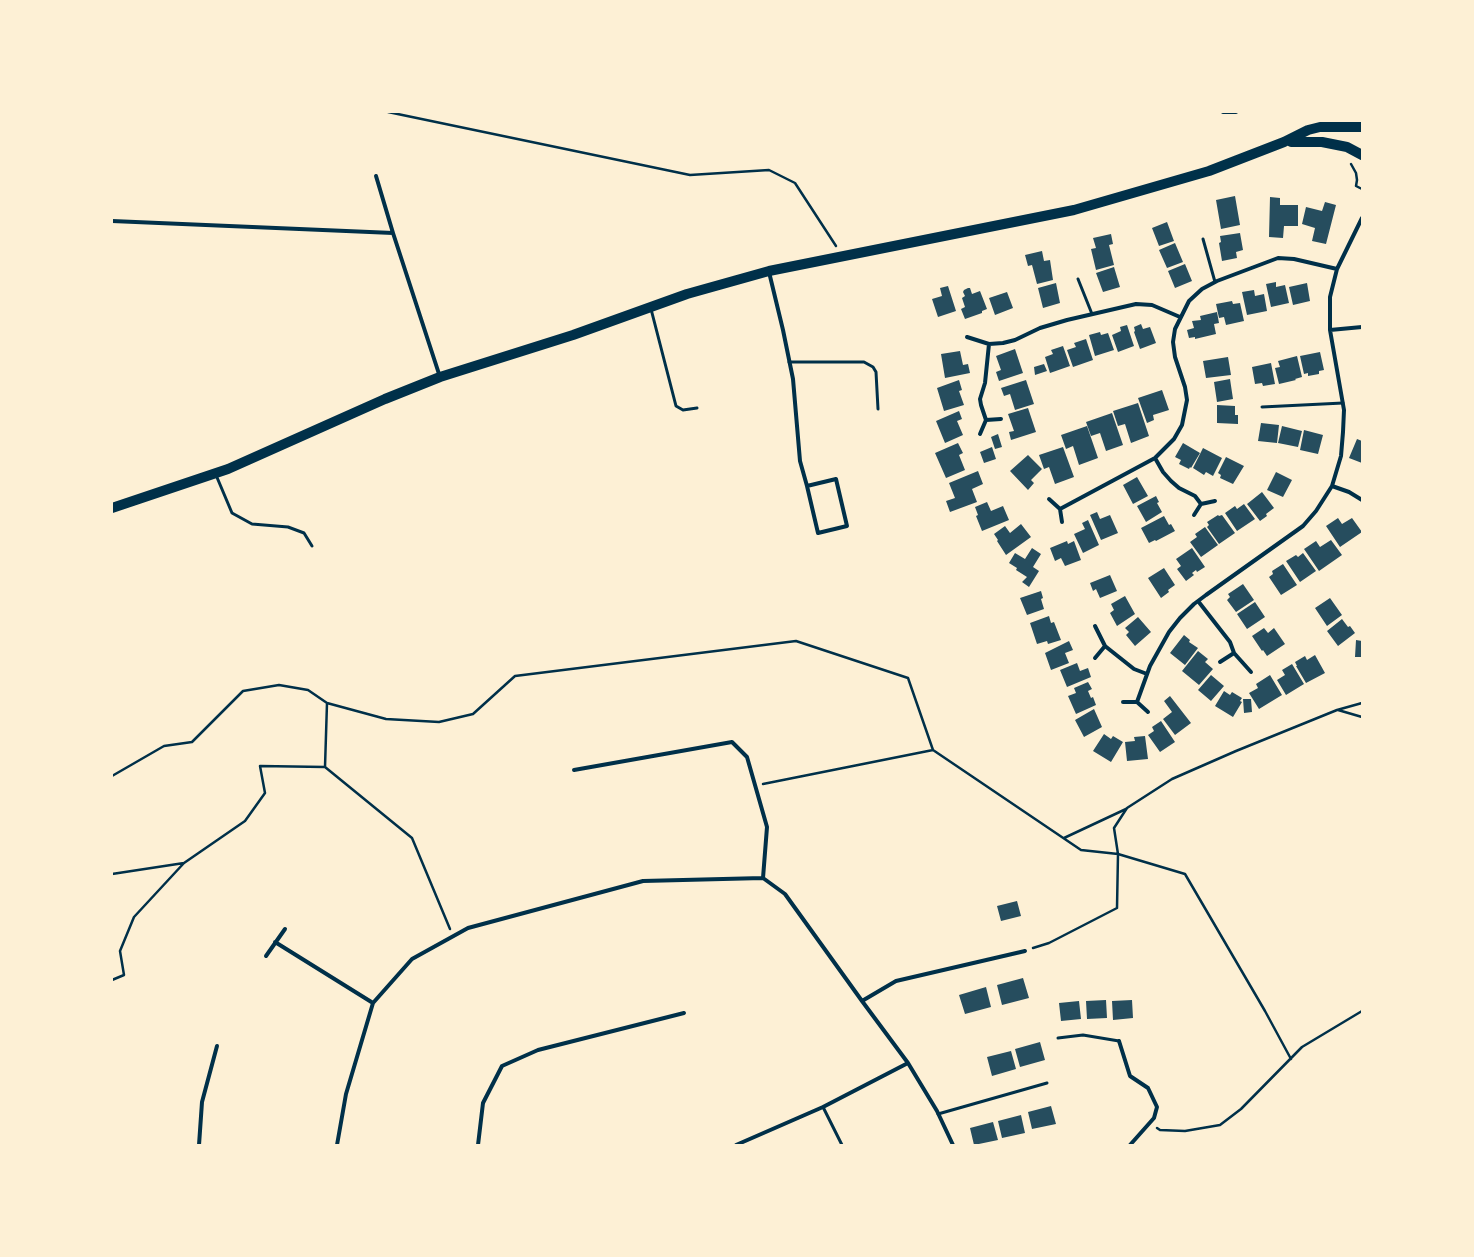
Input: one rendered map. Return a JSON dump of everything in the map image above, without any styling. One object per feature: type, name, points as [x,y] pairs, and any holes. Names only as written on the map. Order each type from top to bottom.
[{"type":"highway","points":[[112,508],[228,469],[385,399],[440,377],[573,335],[687,294],[769,271],[1074,210],[1209,171],[1284,142],[1308,130],[1320,127],[1362,127]]},
{"type":"highway","points":[[1284,142],[1322,142],[1347,147],[1362,155]]},
{"type":"street","points":[[1223,112],[1236,112]]},
{"type":"street","points":[[376,176],[440,377]]},
{"type":"street","points":[[1137,702],[1150,666],[1169,632],[1180,618],[1198,601],[1303,526],[1316,511],[1332,486],[1341,456],[1344,432],[1343,403],[1330,330],[1330,297],[1337,269],[1362,218]]},
{"type":"street","points":[[112,221],[393,233]]},
{"type":"street","points":[[1060,509],[1155,458],[1174,439],[1182,425],[1185,414],[1186,400],[1185,387],[1175,357],[1173,342],[1175,329],[1189,301],[1202,289],[1215,282],[1278,258],[1294,259],[1337,269]]},
{"type":"street","points":[[769,271],[790,362],[795,394],[800,461],[806,486],[818,533],[847,526],[836,479],[806,486]]},
{"type":"street","points":[[967,337],[989,344],[1015,340],[1040,328],[1067,320],[1136,304],[1152,304],[1180,317]]},
{"type":"street","points":[[1330,330],[1362,327]]},
{"type":"street","points":[[980,434],[986,420],[980,399],[985,383],[989,344]]},
{"type":"street","points":[[986,420],[1001,419]]},
{"type":"street","points":[[1155,458],[1163,472],[1171,481],[1179,488],[1195,496],[1200,504]]},
{"type":"street","points":[[1332,486],[1349,492],[1362,500]]},
{"type":"street","points":[[1049,498],[1060,509],[1062,522]]},
{"type":"street","points":[[1200,504],[1215,501]]},
{"type":"street","points":[[1194,515],[1200,504]]},
{"type":"street","points":[[1198,601],[1230,642],[1234,653],[1251,672]]},
{"type":"street","points":[[1095,626],[1105,646],[1134,669],[1147,674]]},
{"type":"street","points":[[1095,658],[1105,646]]},
{"type":"street","points":[[1220,662],[1234,653]]},
{"type":"street","points":[[1123,702],[1137,702],[1148,712]]},
{"type":"street","points":[[574,770],[732,742],[747,757],[767,828],[763,878]]},
{"type":"street","points":[[337,1145],[346,1094],[373,1003],[412,958],[468,928],[643,881],[763,878],[785,894],[862,1002],[908,1063],[938,1114],[954,1145]]},
{"type":"street","points":[[266,956],[285,929]]},
{"type":"street","points":[[275,942],[373,1003]]},
{"type":"street","points":[[862,1002],[896,981],[1025,951]]},
{"type":"street","points":[[478,1145],[483,1104],[502,1066],[538,1050],[684,1013]]},
{"type":"street","points":[[1119,1041],[1130,1076],[1148,1088],[1157,1107],[1154,1118],[1130,1145]]},
{"type":"street","points":[[199,1145],[202,1102],[217,1046]]},
{"type":"street","points":[[736,1145],[823,1107],[908,1063]]},
{"type":"lane","points":[[1203,239],[1215,282]]},
{"type":"lane","points":[[1078,279],[1092,314]]},
{"type":"lane","points":[[651,307],[676,406],[683,410],[697,408]]},
{"type":"lane","points":[[790,362],[864,362],[876,372],[878,409]]},
{"type":"lane","points":[[1262,407],[1343,403]]},
{"type":"lane","points":[[215,473],[232,512],[252,524],[288,527],[304,533],[312,546]]},
{"type":"lane","points":[[1058,1038],[1083,1035],[1119,1041]]},
{"type":"lane","points":[[938,1114],[1047,1083]]},
{"type":"lane","points":[[823,1107],[842,1145]]},
{"type":"path","points":[[388,112],[690,175],[769,170],[795,183],[843,257]]},
{"type":"path","points":[[112,776],[164,746],[192,742],[243,691],[279,685],[308,690],[327,703],[386,719],[439,722],[473,714],[514,676],[796,641],[908,678],[933,750],[1081,850],[1118,854],[1185,874],[1265,1011],[1290,1059]]},
{"type":"path","points":[[325,767],[327,703]]},
{"type":"path","points":[[1064,838],[1127,808],[1172,779],[1337,710],[1362,703]]},
{"type":"path","points":[[1337,710],[1362,717]]},
{"type":"path","points":[[755,786],[933,750]]},
{"type":"path","points":[[112,980],[124,975],[120,951],[134,917],[184,863],[245,821],[265,793],[260,766],[325,767],[412,838],[453,936]]},
{"type":"path","points":[[1025,951],[1049,943],[1117,908],[1118,854],[1114,828],[1127,808]]},
{"type":"path","points":[[112,874],[184,863]]},
{"type":"path","points":[[1148,1125],[1160,1130],[1185,1131],[1220,1125],[1241,1109],[1302,1047],[1362,1011]]},
{"type":"building","points":[[1235,196],[1240,225],[1221,229],[1216,200]]},
{"type":"building","points":[[1270,197],[1280,198],[1280,205],[1298,205],[1298,226],[1284,226],[1283,238],[1269,237]]},
{"type":"building","points":[[1325,202],[1336,205],[1326,244],[1312,241],[1315,228],[1302,224],[1306,207],[1322,211]]},
{"type":"building","points":[[1167,222],[1174,241],[1159,246],[1152,228]]},
{"type":"building","points":[[1240,233],[1243,250],[1236,252],[1237,258],[1222,261],[1219,243],[1221,242],[1220,236]]},
{"type":"building","points":[[1111,234],[1113,244],[1109,245],[1114,265],[1096,270],[1091,249],[1096,248],[1093,238]]},
{"type":"building","points":[[1175,243],[1183,262],[1167,268],[1159,250]]},
{"type":"building","points":[[1042,251],[1044,261],[1050,260],[1053,280],[1037,284],[1032,265],[1028,266],[1025,255]]},
{"type":"building","points":[[1185,264],[1192,281],[1175,288],[1168,271]]},
{"type":"building","points":[[1114,267],[1120,287],[1103,292],[1096,273]]},
{"type":"building","points":[[1276,282],[1276,287],[1285,285],[1289,303],[1271,307],[1266,284]]},
{"type":"building","points":[[1056,283],[1060,303],[1043,308],[1038,288]]},
{"type":"building","points":[[1307,283],[1310,301],[1293,305],[1289,287]]},
{"type":"building","points":[[948,286],[956,311],[938,317],[932,299],[942,296],[940,288]]},
{"type":"building","points":[[970,288],[972,294],[980,291],[987,309],[982,311],[982,313],[965,319],[961,309],[965,307],[962,298],[965,296],[963,292],[964,290]]},
{"type":"building","points":[[1254,290],[1255,296],[1264,294],[1267,311],[1247,315],[1242,292]]},
{"type":"building","points":[[1007,292],[1013,308],[995,315],[989,298]]},
{"type":"building","points":[[1232,301],[1233,304],[1240,303],[1244,321],[1226,325],[1224,317],[1219,318],[1216,304]]},
{"type":"building","points":[[1217,312],[1219,323],[1214,324],[1216,334],[1195,339],[1195,337],[1189,338],[1187,330],[1194,328],[1192,321],[1201,320],[1200,316]]},
{"type":"building","points":[[1141,324],[1143,329],[1150,327],[1156,343],[1140,349],[1134,332],[1134,327]]},
{"type":"building","points":[[1127,325],[1134,346],[1118,352],[1112,335],[1121,331],[1120,327]]},
{"type":"building","points":[[1100,332],[1101,335],[1108,333],[1114,350],[1095,356],[1089,335]]},
{"type":"building","points":[[1086,339],[1093,360],[1073,367],[1067,350],[1076,347],[1074,343]]},
{"type":"building","points":[[1063,346],[1070,366],[1050,373],[1045,357],[1053,354],[1051,350]]},
{"type":"building","points":[[1015,349],[1023,373],[999,381],[996,372],[1001,370],[996,356]]},
{"type":"building","points":[[960,351],[963,365],[968,364],[970,373],[945,378],[941,354]]},
{"type":"building","points":[[1320,352],[1324,370],[1319,371],[1319,374],[1308,376],[1308,373],[1304,374],[1300,356]]},
{"type":"building","points":[[1297,356],[1302,377],[1279,384],[1275,368],[1280,367],[1278,361]]},
{"type":"building","points":[[1228,357],[1231,375],[1206,378],[1203,361]]},
{"type":"building","points":[[1271,363],[1275,384],[1263,386],[1262,383],[1255,384],[1252,367]]},
{"type":"building","points":[[1044,364],[1047,371],[1035,375],[1034,367]]},
{"type":"building","points":[[1230,379],[1233,399],[1217,402],[1214,382]]},
{"type":"building","points":[[959,380],[962,390],[959,391],[964,405],[944,411],[937,388]]},
{"type":"building","points":[[1026,380],[1034,404],[1015,410],[1010,394],[1004,396],[1001,388]]},
{"type":"building","points":[[1162,390],[1169,410],[1153,415],[1154,420],[1147,423],[1138,398]]},
{"type":"building","points":[[1138,403],[1149,436],[1131,443],[1125,424],[1118,426],[1113,411]]},
{"type":"building","points":[[1217,405],[1235,406],[1235,415],[1238,415],[1238,424],[1217,423]]},
{"type":"building","points":[[1028,408],[1036,432],[1011,440],[1009,432],[1014,431],[1008,414]]},
{"type":"building","points":[[959,411],[962,419],[957,421],[963,435],[945,443],[936,421]]},
{"type":"building","points":[[1112,413],[1123,445],[1106,451],[1100,433],[1091,436],[1086,422]]},
{"type":"building","points":[[1261,423],[1279,425],[1277,443],[1258,441]]},
{"type":"building","points":[[1087,426],[1098,458],[1079,465],[1073,446],[1066,449],[1061,435]]},
{"type":"building","points":[[1282,426],[1302,431],[1298,447],[1278,443]]},
{"type":"building","points":[[1304,430],[1323,435],[1318,454],[1300,450]]},
{"type":"building","points":[[998,434],[1002,447],[995,449],[991,437]]},
{"type":"building","points":[[1357,439],[1362,441],[1362,463],[1349,458]]},
{"type":"building","points":[[958,443],[963,453],[959,455],[965,470],[946,478],[935,453]]},
{"type":"building","points":[[1183,443],[1200,453],[1189,469],[1179,464],[1181,460],[1175,457]]},
{"type":"building","points":[[992,447],[996,459],[984,463],[980,452]]},
{"type":"building","points":[[1063,447],[1074,477],[1055,484],[1049,467],[1044,469],[1039,455]]},
{"type":"building","points":[[1203,448],[1222,458],[1213,476],[1206,472],[1204,475],[1193,468]]},
{"type":"building","points":[[1028,455],[1042,469],[1031,480],[1034,483],[1028,490],[1010,471]]},
{"type":"building","points":[[1226,457],[1244,466],[1233,484],[1220,478],[1221,475],[1218,473]]},
{"type":"building","points":[[978,471],[983,484],[972,489],[977,502],[950,512],[946,501],[955,498],[949,483]]},
{"type":"building","points":[[1276,472],[1292,480],[1283,497],[1267,490]]},
{"type":"building","points":[[1137,477],[1148,496],[1133,504],[1123,485]]},
{"type":"building","points":[[1262,492],[1274,508],[1260,521],[1247,504]]},
{"type":"building","points":[[1156,496],[1159,502],[1157,503],[1162,512],[1146,522],[1137,506]]},
{"type":"building","points":[[987,502],[991,511],[1003,506],[1009,520],[982,531],[976,516],[978,515],[975,507]]},
{"type":"building","points":[[1244,504],[1255,519],[1237,531],[1225,513],[1235,506],[1237,509]]},
{"type":"building","points":[[1097,512],[1100,519],[1110,515],[1118,533],[1101,540],[1090,515]]},
{"type":"building","points":[[1218,515],[1222,515],[1235,533],[1219,544],[1207,527],[1209,525],[1207,522]]},
{"type":"building","points":[[1164,516],[1169,525],[1171,524],[1175,531],[1149,543],[1141,528]]},
{"type":"building","points":[[1338,518],[1342,524],[1352,518],[1362,532],[1340,547],[1326,526]]},
{"type":"building","points":[[1088,520],[1099,545],[1083,553],[1074,534],[1085,529],[1082,523]]},
{"type":"building","points":[[1021,524],[1031,537],[1006,555],[994,534],[1005,526],[1010,533]]},
{"type":"building","points":[[1205,527],[1218,545],[1201,557],[1190,542],[1197,537],[1195,534]]},
{"type":"building","points":[[1331,540],[1342,555],[1319,571],[1304,549],[1316,541],[1320,547]]},
{"type":"building","points":[[1067,541],[1068,544],[1074,541],[1081,560],[1065,566],[1061,558],[1055,561],[1050,548]]},
{"type":"building","points":[[1032,548],[1041,554],[1033,567],[1039,571],[1029,587],[1022,582],[1027,577],[1016,570],[1017,568],[1009,563],[1015,553],[1025,559]]},
{"type":"building","points":[[1192,548],[1205,567],[1197,572],[1196,570],[1192,573],[1194,575],[1186,581],[1177,569],[1181,566],[1176,559]]},
{"type":"building","points":[[1303,553],[1316,571],[1300,582],[1286,561],[1296,555],[1298,557]]},
{"type":"building","points":[[1283,564],[1297,585],[1281,595],[1269,577],[1273,574],[1272,571]]},
{"type":"building","points":[[1164,568],[1175,585],[1161,598],[1148,578]]},
{"type":"building","points":[[1110,575],[1117,591],[1100,598],[1096,589],[1093,591],[1090,583]]},
{"type":"building","points":[[1243,584],[1254,600],[1236,612],[1227,600],[1230,597],[1228,594]]},
{"type":"building","points":[[1041,591],[1043,598],[1041,599],[1044,609],[1027,615],[1020,598]]},
{"type":"building","points":[[1125,596],[1135,614],[1117,626],[1110,613],[1114,610],[1111,604]]},
{"type":"building","points":[[1330,598],[1342,615],[1327,626],[1315,608]]},
{"type":"building","points":[[1255,602],[1265,617],[1247,629],[1237,614]]},
{"type":"building","points":[[1049,616],[1051,623],[1054,622],[1061,640],[1048,644],[1047,641],[1037,644],[1030,623]]},
{"type":"building","points":[[1138,617],[1151,632],[1135,646],[1126,635],[1129,632],[1125,628]]},
{"type":"building","points":[[1342,619],[1355,633],[1338,646],[1327,631]]},
{"type":"building","points":[[1264,628],[1268,633],[1274,628],[1285,644],[1267,656],[1252,636]]},
{"type":"building","points":[[1184,635],[1190,640],[1189,642],[1198,648],[1185,665],[1170,653]]},
{"type":"building","points":[[1356,640],[1362,641],[1362,657],[1355,657]]},
{"type":"building","points":[[1069,641],[1073,650],[1065,653],[1069,663],[1051,670],[1045,653]]},
{"type":"building","points":[[1198,651],[1208,659],[1205,662],[1213,669],[1199,685],[1182,671]]},
{"type":"building","points":[[1315,655],[1325,673],[1306,683],[1295,662],[1305,656],[1307,660]]},
{"type":"building","points":[[1077,663],[1080,671],[1088,668],[1091,677],[1067,687],[1060,670]]},
{"type":"building","points":[[1292,664],[1304,684],[1286,695],[1277,680],[1285,675],[1282,670]]},
{"type":"building","points":[[1211,675],[1224,686],[1211,701],[1198,690]]},
{"type":"building","points":[[1270,675],[1282,695],[1259,709],[1249,693],[1258,688],[1256,684]]},
{"type":"building","points":[[1088,682],[1092,689],[1088,691],[1091,698],[1093,697],[1096,705],[1076,714],[1068,696],[1076,693],[1074,688]]},
{"type":"building","points":[[1224,691],[1230,695],[1232,692],[1242,698],[1240,701],[1242,702],[1233,717],[1215,706]]},
{"type":"building","points":[[1170,696],[1191,723],[1175,735],[1163,719],[1172,712],[1164,701]]},
{"type":"building","points":[[1243,699],[1251,699],[1252,712],[1244,713]]},
{"type":"building","points":[[1094,709],[1102,727],[1084,737],[1075,720]]},
{"type":"building","points":[[1161,721],[1175,742],[1160,752],[1148,735],[1154,731],[1152,727]]},
{"type":"building","points":[[1104,734],[1111,739],[1113,736],[1123,742],[1111,762],[1093,751]]},
{"type":"building","points":[[1145,736],[1148,759],[1127,761],[1125,742],[1135,741],[1134,737]]},
{"type":"building","points":[[1017,901],[1021,916],[1001,921],[997,906]]},
{"type":"building","points":[[1023,978],[1029,998],[1002,1005],[997,985]]},
{"type":"building","points":[[986,987],[991,1007],[965,1014],[959,995]]},
{"type":"building","points":[[1106,1000],[1107,1018],[1087,1019],[1086,1001]]},
{"type":"building","points":[[1132,1000],[1133,1018],[1113,1020],[1112,1001]]},
{"type":"building","points":[[1079,1001],[1081,1019],[1061,1021],[1059,1003]]},
{"type":"building","points":[[1040,1042],[1045,1060],[1020,1067],[1015,1049]]},
{"type":"building","points":[[1011,1051],[1016,1069],[992,1076],[987,1057]]},
{"type":"building","points":[[1051,1106],[1056,1124],[1032,1129],[1028,1112]]},
{"type":"building","points":[[1021,1115],[1025,1133],[1002,1138],[998,1121]]},
{"type":"building","points":[[993,1122],[998,1140],[974,1145],[970,1128]]}]
